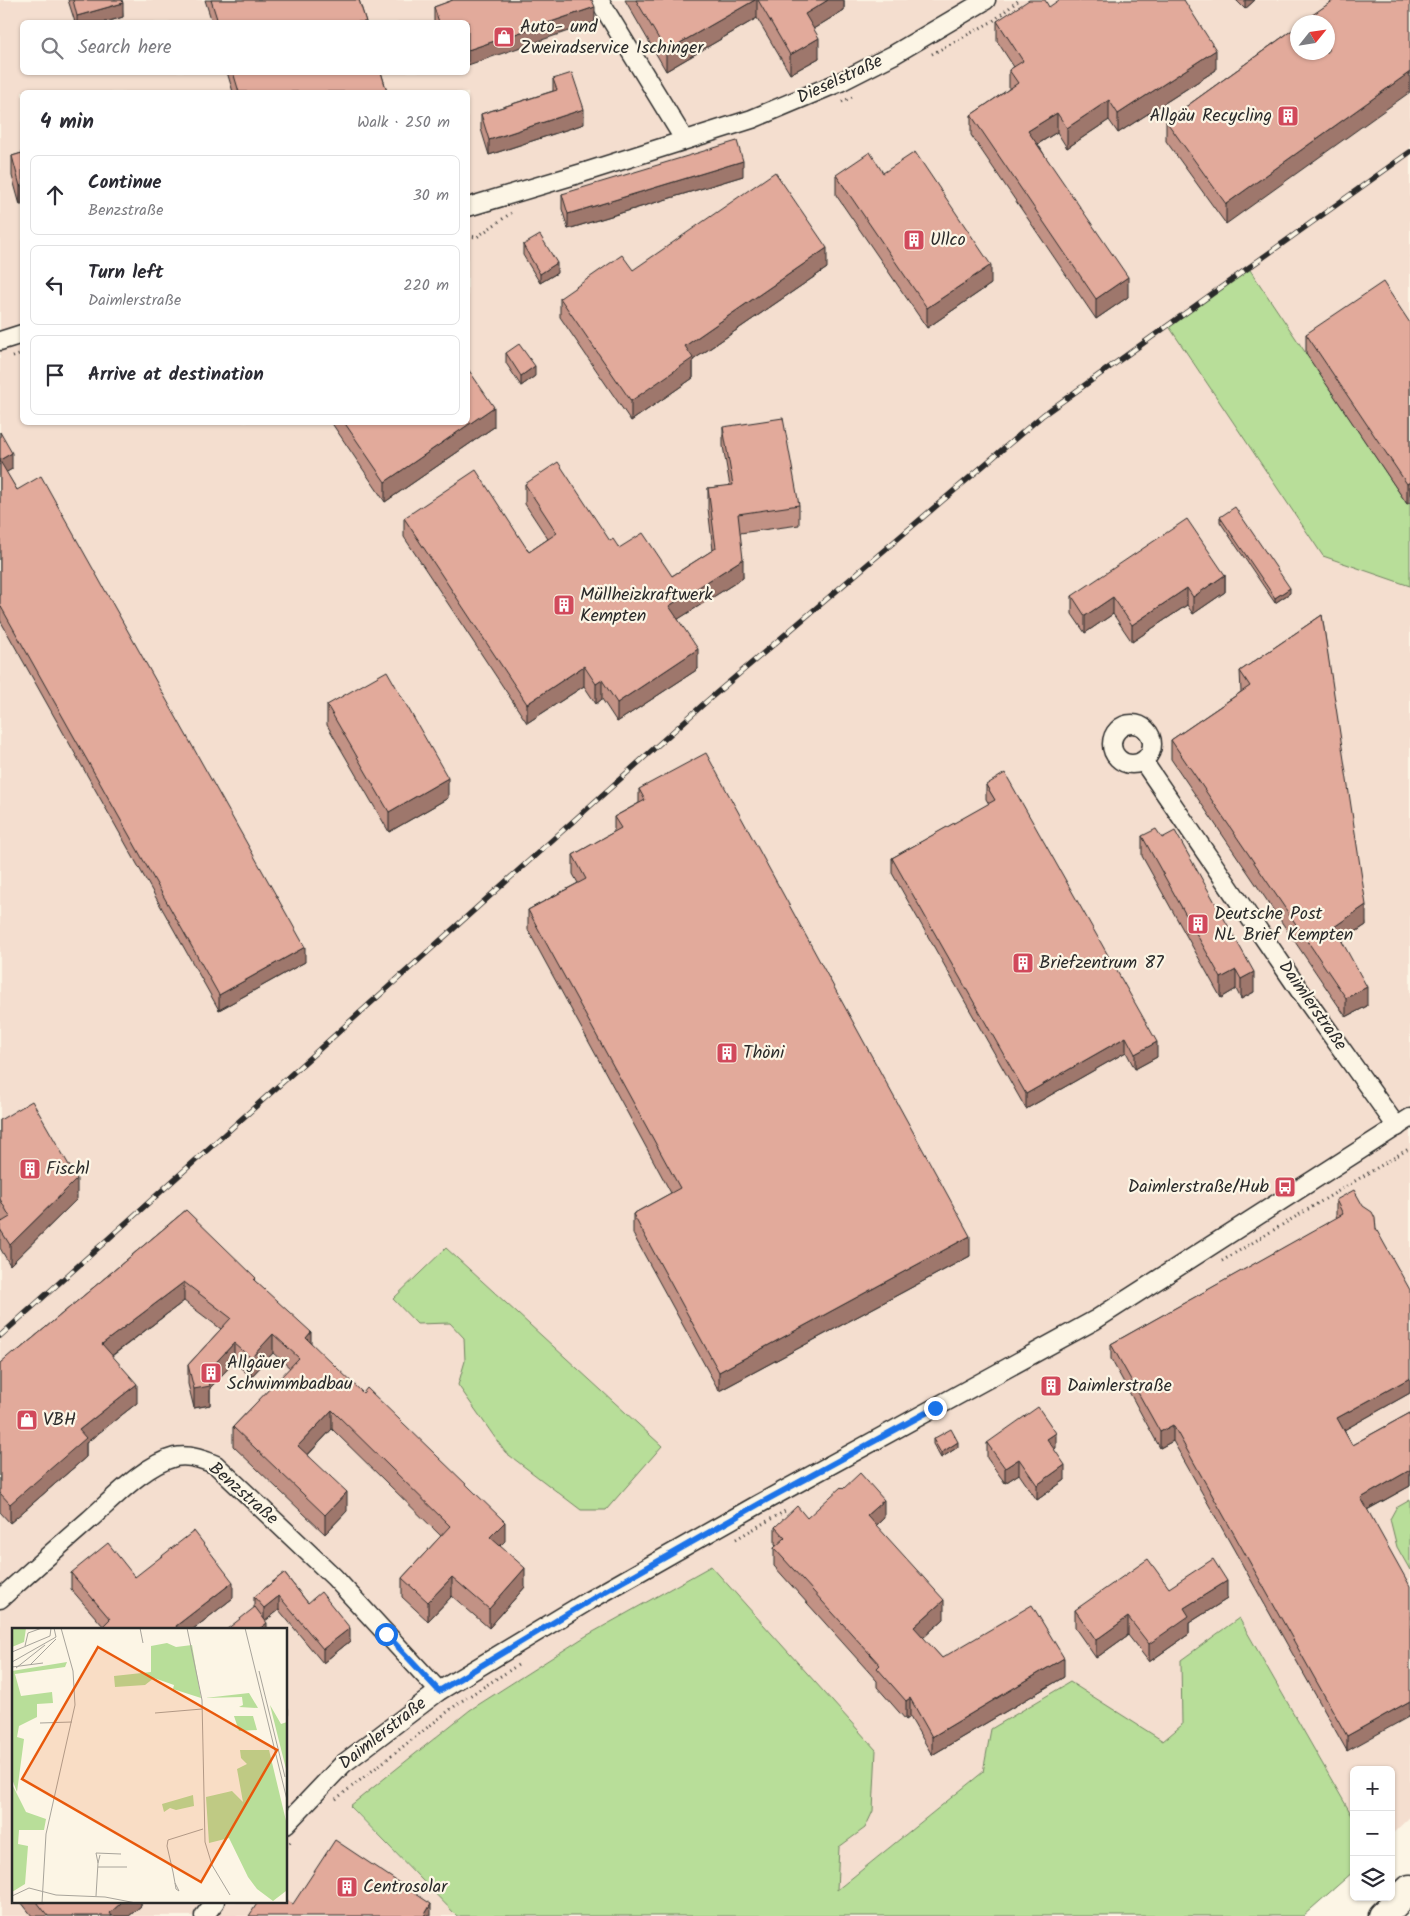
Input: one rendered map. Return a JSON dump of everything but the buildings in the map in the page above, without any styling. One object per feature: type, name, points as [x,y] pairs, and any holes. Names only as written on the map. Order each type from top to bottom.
[{"type":"highway","points":[[1382,1916],[1410,1889]]},
{"type":"street","points":[[599,0],[684,139]]},
{"type":"street","name":"Dieselstraße","points":[[470,206],[582,173],[752,118],[840,82],[893,54],[986,0]]},
{"type":"street","points":[[0,341],[20,335]]},
{"type":"street","name":"Daimlerstraße","points":[[289,1832],[343,1764],[439,1691],[588,1601],[759,1504],[1095,1320],[1403,1123],[1295,983],[1143,761]]},
{"type":"street","name":"Benzstraße","points":[[0,1599],[137,1478],[164,1461],[176,1457],[184,1456],[204,1460],[216,1465],[334,1577],[439,1691]]},
{"type":"street","points":[[204,1916],[213,1904]]},
{"type":"path","points":[[1216,1264],[1410,1148]]},
{"type":"path","points":[[731,1541],[786,1510]]},
{"type":"path","points":[[332,1802],[460,1702],[520,1664]]},
{"type":"shaded area","points":[[0,0],[1410,0],[1410,1817],[1395,1831],[1395,1766],[1350,1766],[1350,1812],[1239,1618],[1181,1660],[1182,1725],[1163,1742],[991,1729],[983,1772],[837,1890],[839,1847],[865,1828],[711,1566],[586,1636],[470,1710],[350,1807],[457,1916],[0,1916]]},
{"type":"green space","points":[[1248,267],[1407,504],[1410,502],[1410,586],[1323,556],[1168,325]]},
{"type":"green space","points":[[446,1248],[662,1446],[606,1510],[581,1510],[505,1452],[458,1385],[465,1361],[464,1338],[450,1323],[417,1324],[393,1299]]},
{"type":"green space","points":[[1410,1500],[1410,1570],[1397,1547],[1390,1519],[1396,1508]]},
{"type":"green space","points":[[711,1566],[876,1750],[873,1811],[865,1828],[839,1847],[837,1890],[983,1772],[991,1729],[1070,1682],[1163,1741],[1182,1725],[1181,1660],[1239,1618],[1350,1812],[1350,1875],[1303,1916],[457,1916],[350,1806],[470,1710],[586,1636]]},
{"type":"railway","points":[[0,1336],[707,701],[1043,415],[1410,152]]},
{"type":"place","name":"Auto- und Zweiradservice Ischinger","points":[[504,37]]},
{"type":"place","name":"Allgäu Recycling","points":[[1288,116]]},
{"type":"place","name":"Ullco","points":[[914,240]]},
{"type":"place","name":"Müllheizkraftwerk Kempten","points":[[564,605]]},
{"type":"place","name":"Deutsche Post NL Brief Kempten","points":[[1198,924]]},
{"type":"place","name":"Briefzentrum 87","points":[[1023,963]]},
{"type":"place","name":"Thöni","points":[[727,1053]]},
{"type":"place","name":"Fischl","points":[[30,1169]]},
{"type":"place","name":"Daimlerstraße/Hub","points":[[1285,1187]]},
{"type":"place","name":"Allgäuer Schwimmbadbau","points":[[211,1373]]},
{"type":"place","name":"Daimlerstraße","points":[[1051,1386]]},
{"type":"place","name":"VBH","points":[[27,1420]]},
{"type":"place","name":"Centrosolar","points":[[347,1887]]},
{"type":"route","points":[[386,1634],[439,1691],[588,1601],[759,1504],[935,1408]]}]
